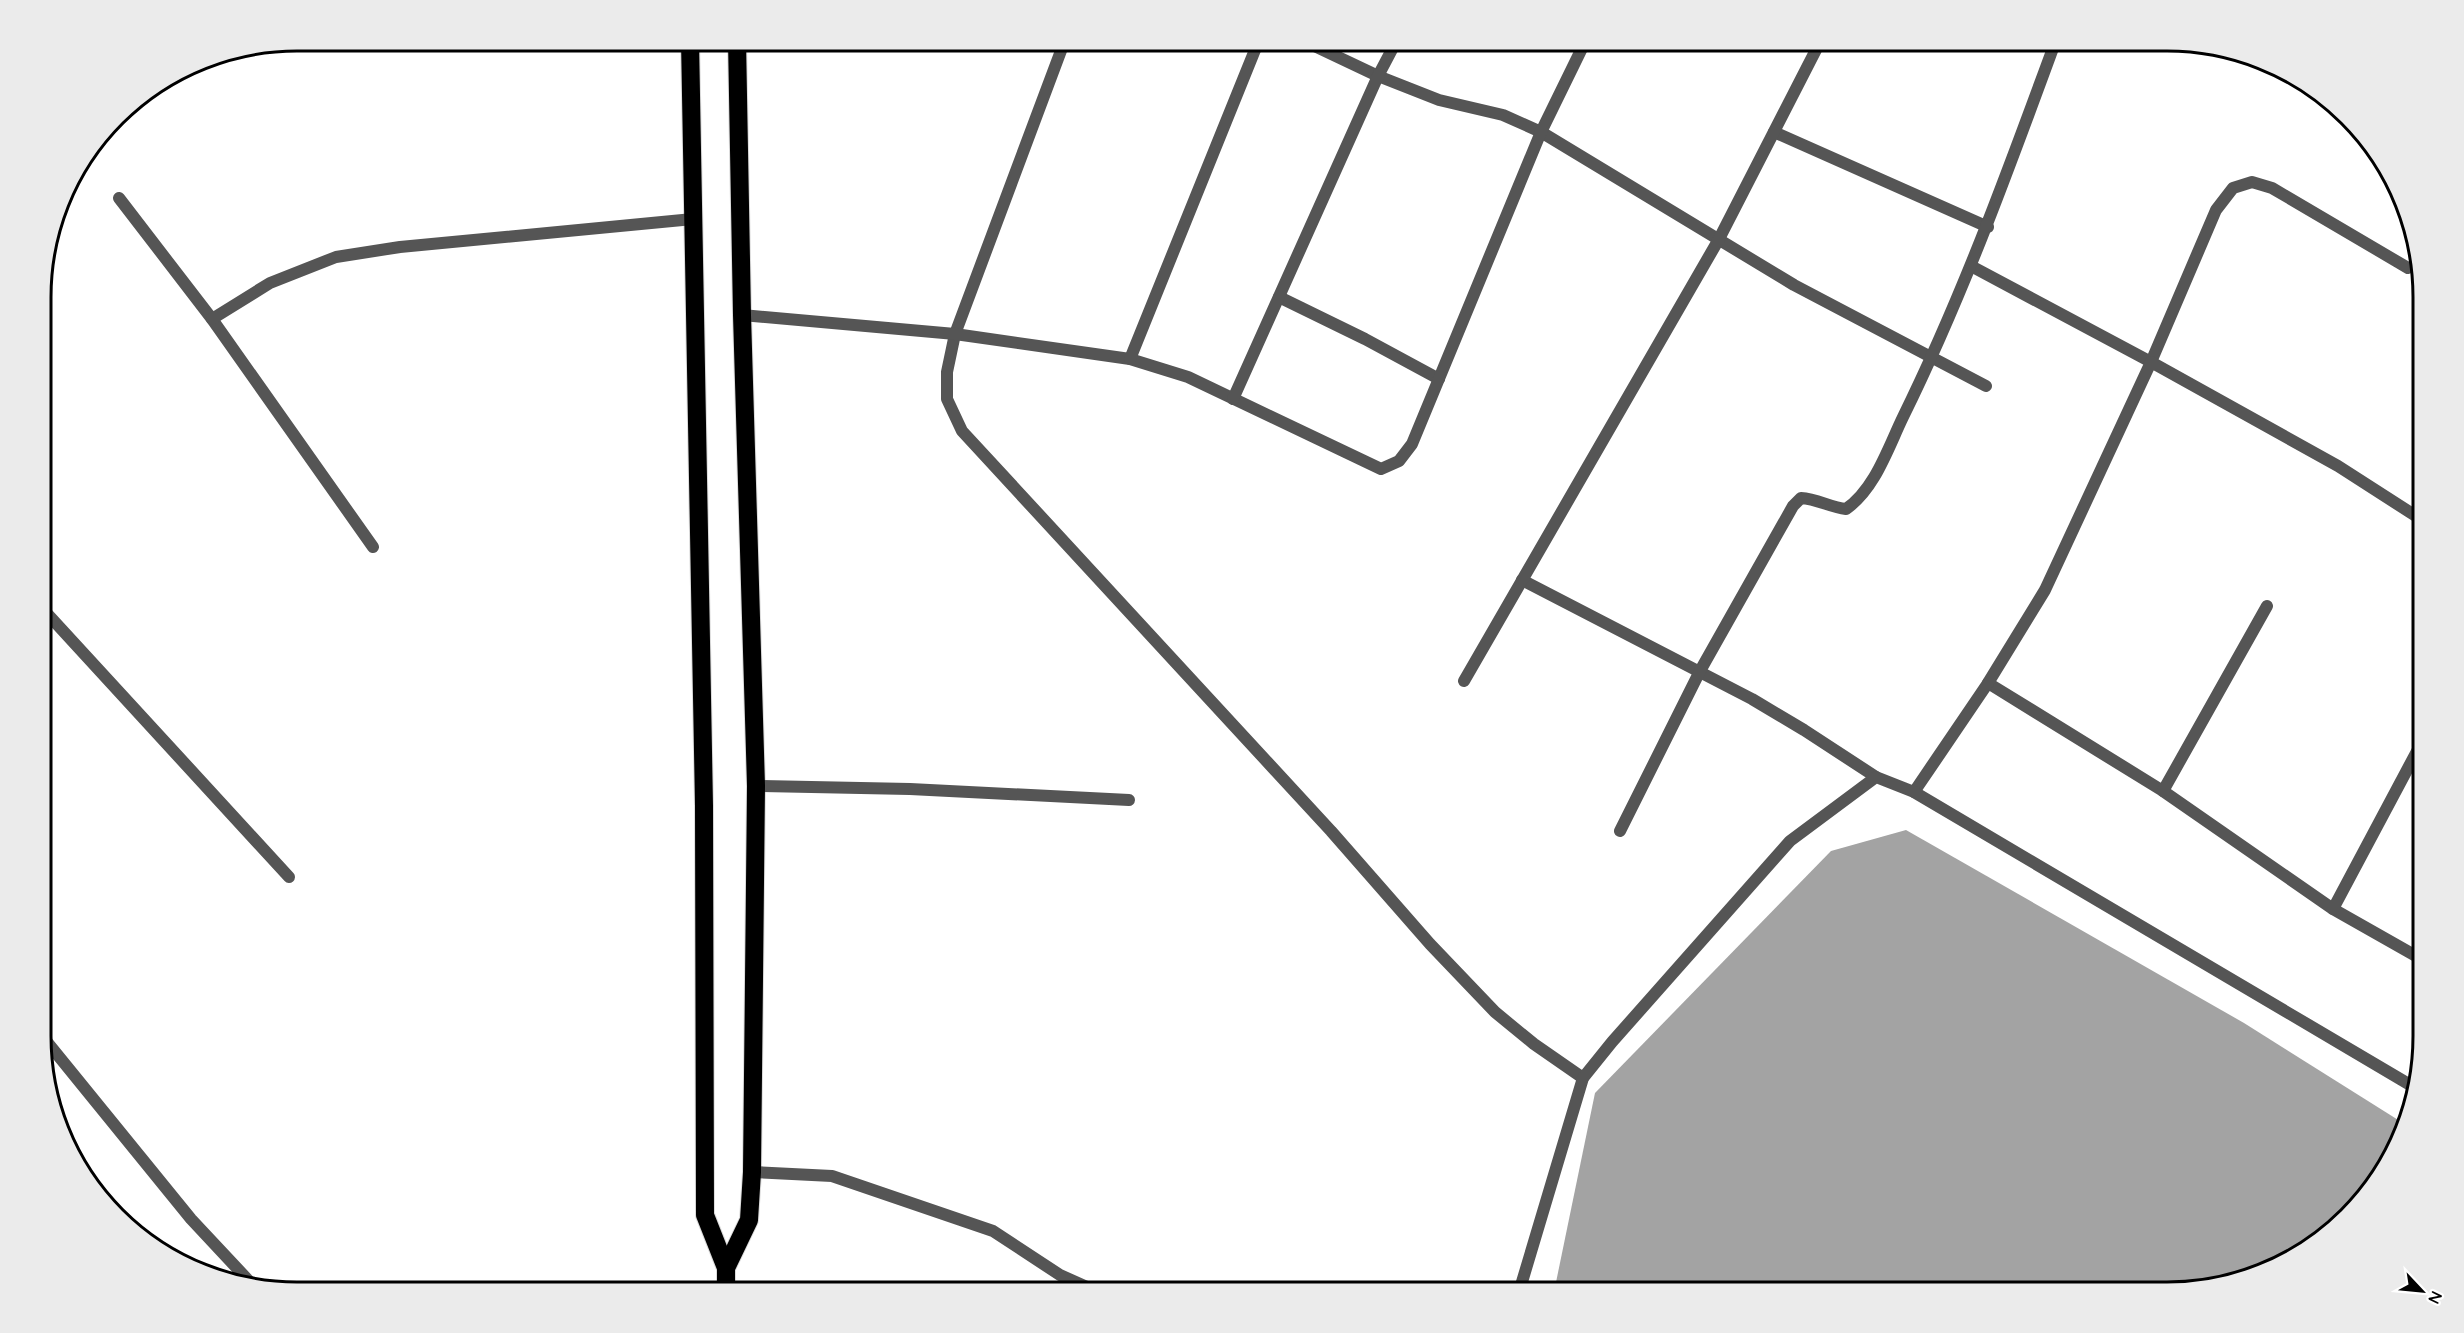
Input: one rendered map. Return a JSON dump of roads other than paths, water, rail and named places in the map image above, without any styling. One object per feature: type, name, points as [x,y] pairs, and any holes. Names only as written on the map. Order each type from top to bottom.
[{"type":"highway","points":[[690,51],[704,806],[705,1215],[726,1268],[726,1282]]},
{"type":"highway","points":[[726,1268],[749,1220],[752,1172],[756,786],[736,51]]},
{"type":"street","points":[[1061,51],[955,333],[946,372],[947,399],[962,431],[1487,1004],[1534,1044],[1583,1078]]},
{"type":"street","points":[[1130,359],[1255,51]]},
{"type":"street","points":[[1325,51],[1378,76],[1438,100],[1503,116],[1541,132],[1794,285],[1986,386]]},
{"type":"street","points":[[1233,399],[1391,51]]},
{"type":"street","points":[[742,315],[955,333],[1130,359],[1188,377],[1381,470],[1399,461],[1412,444],[1541,132],[1581,51]]},
{"type":"street","points":[[1464,681],[1719,239],[1815,51]]},
{"type":"street","points":[[1620,831],[1700,671],[1793,506],[1801,498],[1815,499],[1832,508],[1846,509],[1858,501],[1874,478],[1933,357],[1988,227],[2052,51]]},
{"type":"street","points":[[1774,132],[1988,227]]},
{"type":"street","points":[[1914,792],[1988,682],[2045,590],[2151,362],[2216,210],[2233,188],[2252,182],[2272,188],[2408,268]]},
{"type":"street","points":[[119,198],[212,319],[373,547]]},
{"type":"street","points":[[212,319],[270,283],[336,256],[400,247],[693,219]]},
{"type":"street","points":[[1971,266],[2151,362],[2338,466],[2413,514]]},
{"type":"street","points":[[1279,297],[1365,339],[1439,379]]},
{"type":"street","points":[[1522,580],[1700,671],[1804,730],[1876,777],[1914,792],[2408,1084]]},
{"type":"street","points":[[2163,791],[2266,606]]},
{"type":"street","points":[[51,618],[289,877]]},
{"type":"street","points":[[1988,682],[2163,791],[2333,909],[2413,954]]},
{"type":"street","points":[[2333,909],[2413,759]]},
{"type":"street","points":[[1522,1282],[1583,1078],[1612,1042],[1790,841],[1876,777]]},
{"type":"street","points":[[756,786],[910,789],[1129,800]]},
{"type":"street","points":[[52,1048],[191,1219],[244,1276]]},
{"type":"street","points":[[752,1172],[832,1176],[993,1231],[1060,1275],[1076,1282]]}]
